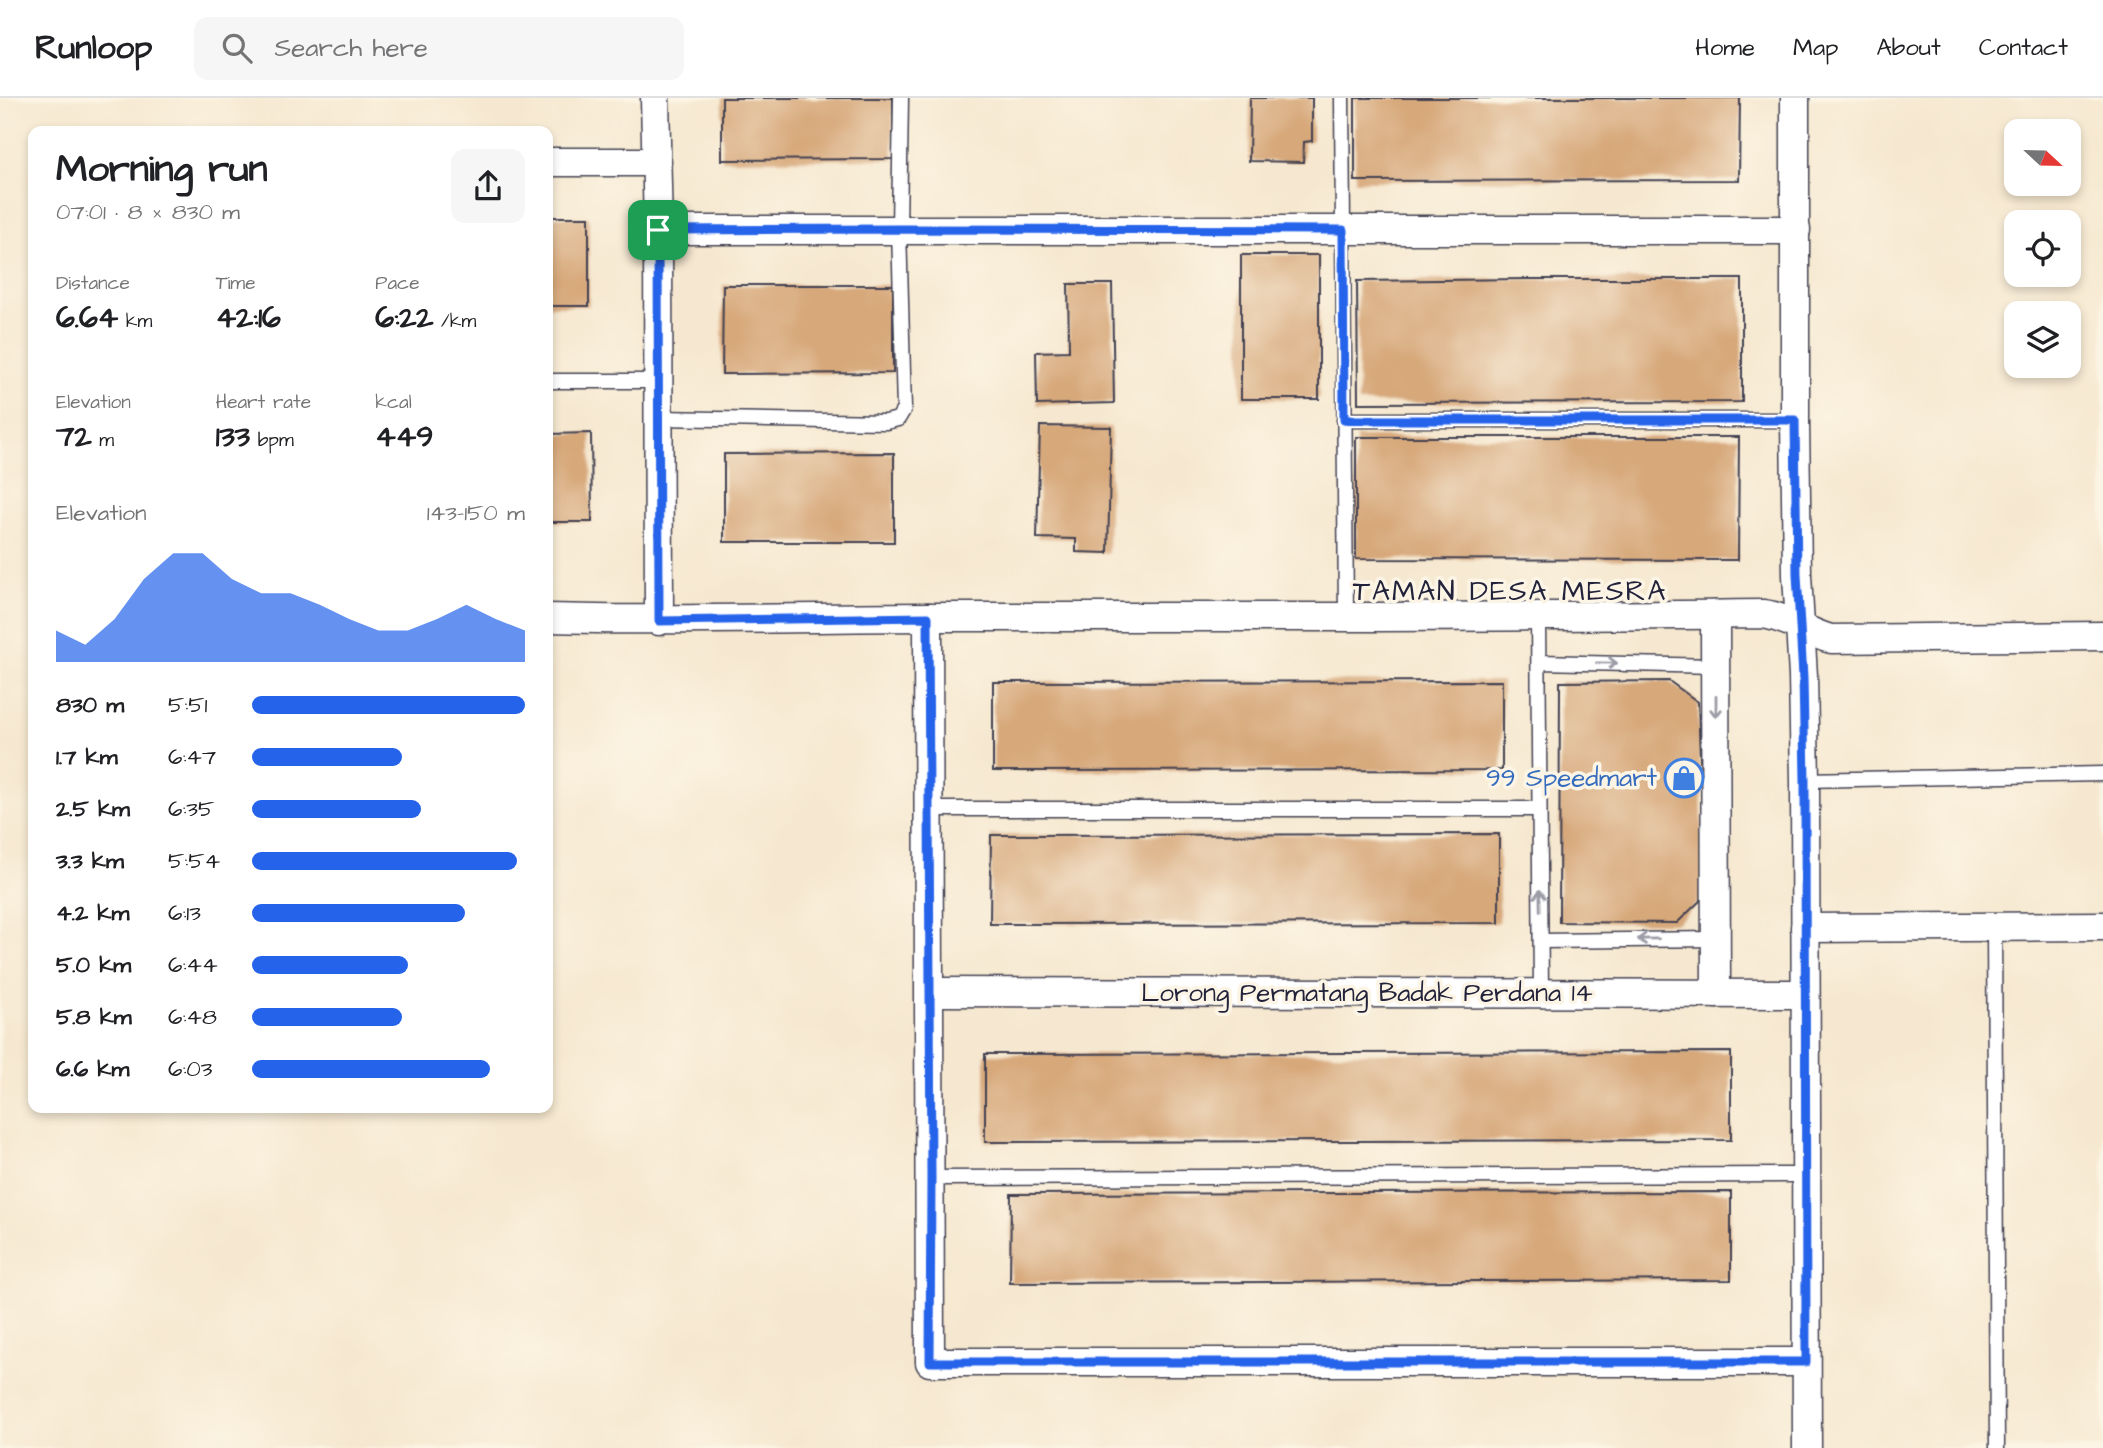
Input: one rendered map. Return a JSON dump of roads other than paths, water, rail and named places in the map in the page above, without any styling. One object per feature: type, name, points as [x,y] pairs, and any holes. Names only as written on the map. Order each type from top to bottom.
[{"type":"street","points":[[655,98],[659,621]]},
{"type":"street","points":[[1795,98],[1797,575],[1805,780],[1807,1448]]},
{"type":"street","points":[[553,162],[657,162]]},
{"type":"street","points":[[658,230],[1796,230]]},
{"type":"street","points":[[553,618],[659,621],[928,617],[1716,615],[1779,616],[1832,639],[2103,636]]},
{"type":"street","points":[[1716,615],[1716,994]]},
{"type":"street","points":[[928,617],[930,1362],[1806,1362]]},
{"type":"street","points":[[1805,928],[2103,926]]},
{"type":"street","name":"Lorong Permatang Badak Perdana 14","points":[[929,992],[1805,994]]},
{"type":"lane","points":[[659,418],[886,422],[898,419],[904,409],[899,229],[901,98]]},
{"type":"lane","points":[[1342,98],[1346,618]]},
{"type":"lane","points":[[553,380],[658,381]]},
{"type":"lane","points":[[1344,420],[1795,420]]},
{"type":"lane","points":[[1538,617],[1541,993]]},
{"type":"lane","points":[[1539,662],[1716,666]]},
{"type":"lane","points":[[1805,780],[2103,774]]},
{"type":"lane","points":[[929,808],[1539,809]]},
{"type":"lane","points":[[1994,927],[1997,1448]]},
{"type":"lane","points":[[1541,941],[1716,939]]},
{"type":"lane","points":[[931,1178],[1805,1175]]},
{"type":"place","name":"99 Speedmart","points":[[1684,778]]},
{"type":"district","name":"TAMAN DESA MESRA","points":[[1510,591]]}]
